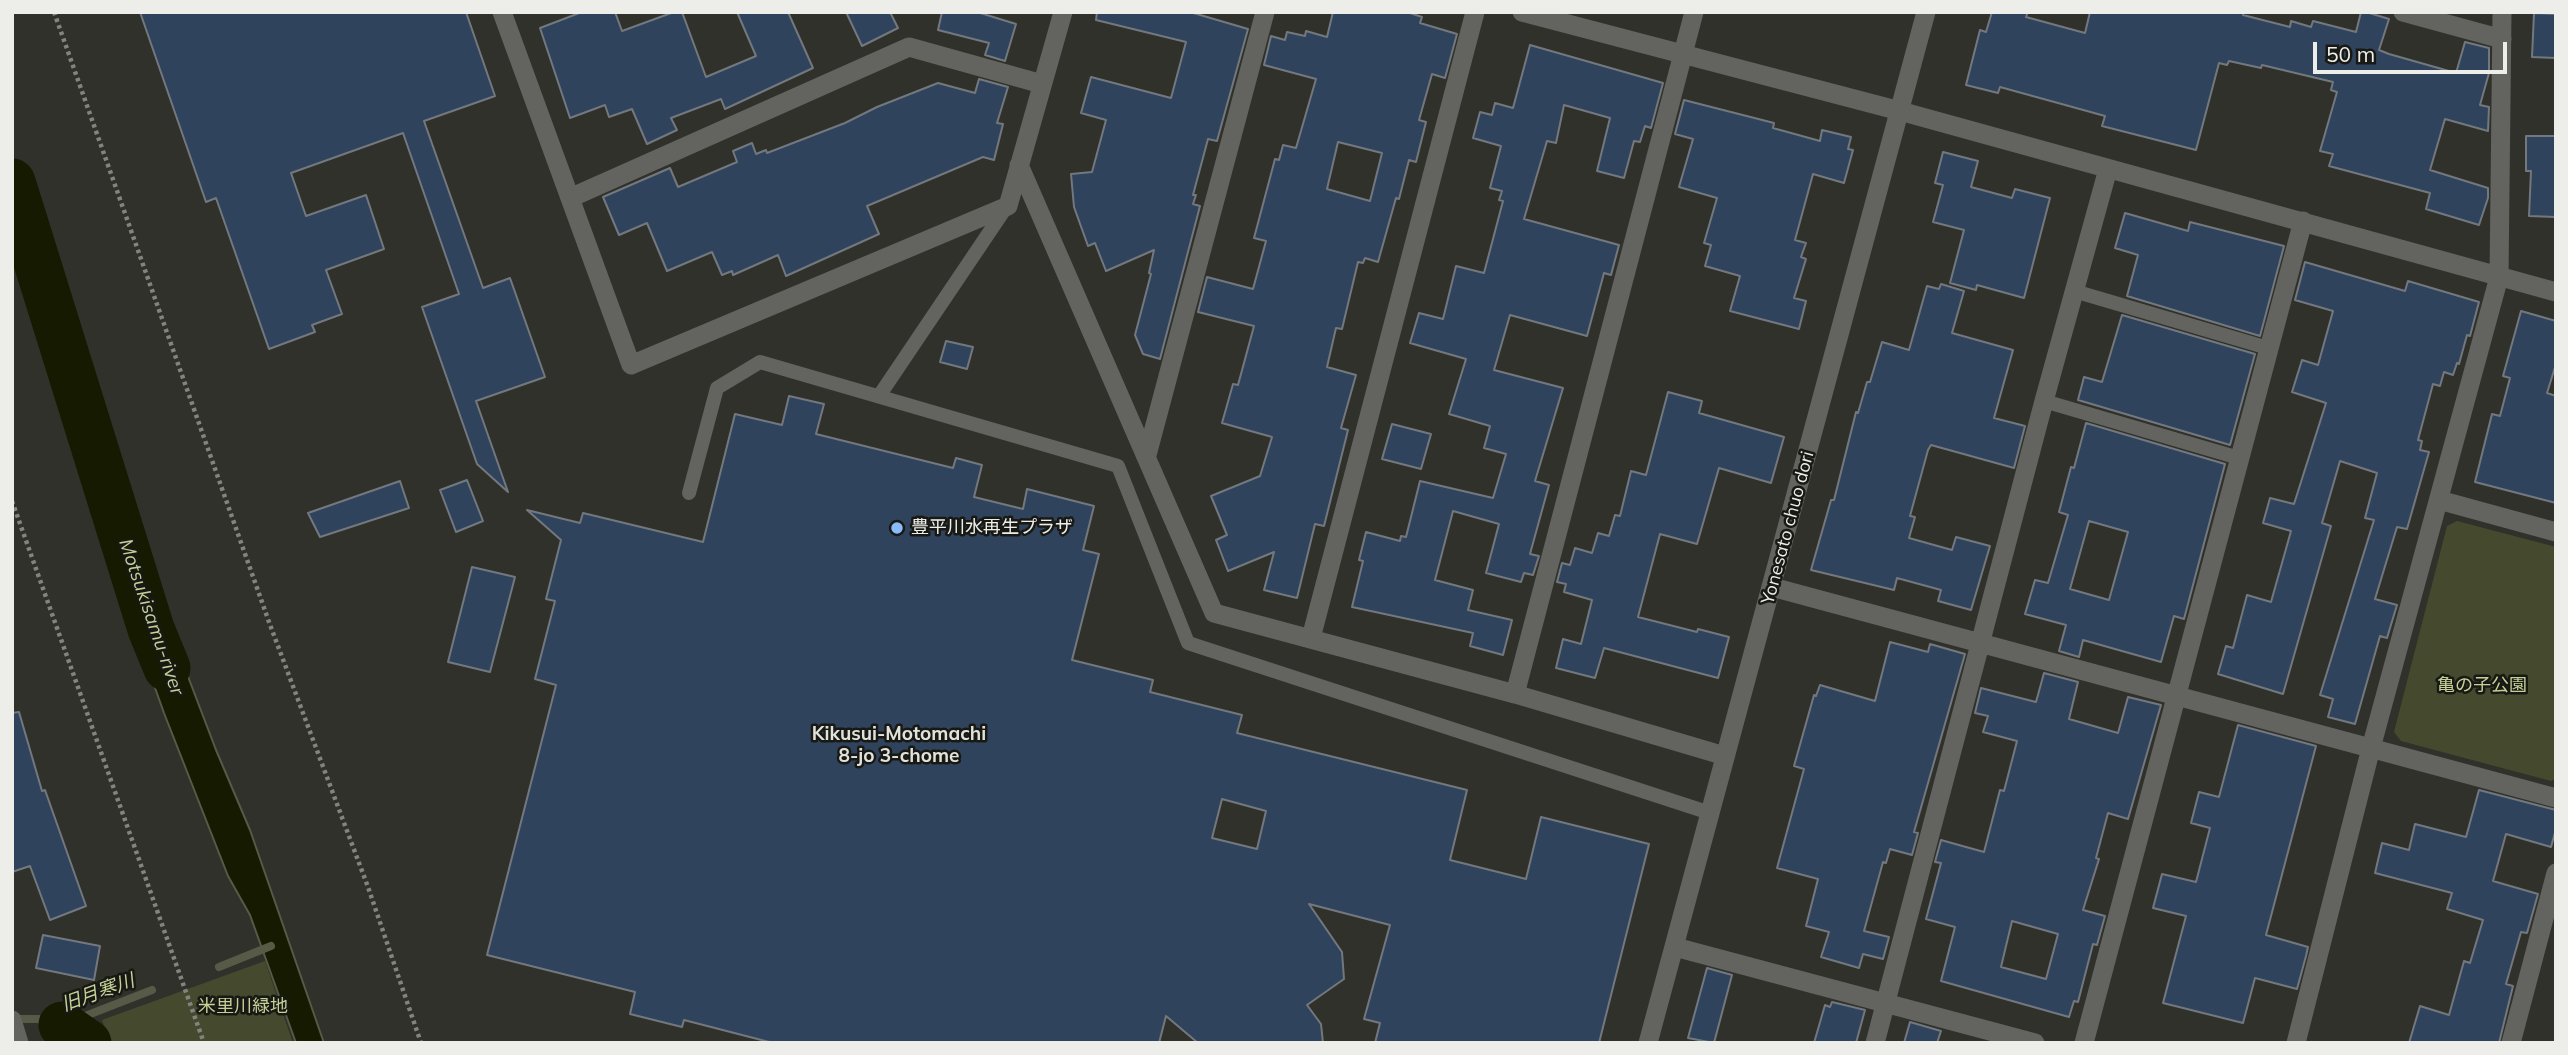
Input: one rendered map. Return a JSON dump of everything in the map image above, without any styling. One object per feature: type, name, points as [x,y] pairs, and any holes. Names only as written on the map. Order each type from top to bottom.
[{"type":"street","points":[[504,13],[631,365],[1008,206],[1063,12]]},
{"type":"street","points":[[1147,455],[1265,12]]},
{"type":"street","points":[[1311,638],[1475,12]]},
{"type":"street","points":[[1522,12],[1900,111],[2556,292]]},
{"type":"street","points":[[1515,694],[1694,12]]},
{"type":"street","name":"Yonesato chuo dori","points":[[1648,1043],[1926,12]]},
{"type":"street","points":[[2403,12],[2502,38]]},
{"type":"street","points":[[2296,1043],[2371,748],[2499,277],[2502,12]]},
{"type":"street","points":[[570,198],[909,47],[1042,84]]},
{"type":"street","points":[[1019,165],[1214,612],[1515,694],[1725,756]]},
{"type":"street","points":[[1875,1043],[2108,169]]},
{"type":"street","points":[[2084,1043],[2303,221]]},
{"type":"street","points":[[2439,500],[2556,532]]},
{"type":"street","points":[[1772,587],[2556,798]]},
{"type":"street","points":[[2511,1043],[2556,873]]},
{"type":"street","points":[[1675,947],[2035,1043]]},
{"type":"street","points":[[12,1020],[19,1043]]},
{"type":"lane","points":[[878,396],[1008,206]]},
{"type":"lane","points":[[2074,291],[2268,348]]},
{"type":"lane","points":[[690,493],[716,388],[760,362],[1118,466],[1188,643],[1710,813]]},
{"type":"lane","points":[[2044,401],[2239,458]]},
{"type":"path","points":[[54,12],[421,1043]]},
{"type":"path","points":[[12,501],[204,1043]]},
{"type":"green space","name":"亀の子公園","points":[[2457,521],[2556,547],[2556,779],[2551,781],[2401,741],[2394,732],[2447,526]]},
{"type":"green space","name":"米里川緑地","points":[[265,961],[293,1043],[110,1043],[102,1020]]},
{"type":"water","points":[[160,603],[216,750],[250,830],[324,1043],[296,1043],[250,915],[228,876],[164,713],[129,615]]},
{"type":"building","points":[[140,12],[466,12],[495,96],[424,121],[483,288],[510,278],[545,377],[476,401],[508,492],[477,464],[422,307],[459,294],[403,133],[291,173],[306,216],[366,195],[384,249],[326,270],[342,314],[312,325],[315,332],[269,349],[216,198],[206,202]]},
{"type":"building","points":[[582,12],[615,12],[622,31],[674,12],[682,12],[706,77],[756,56],[737,12],[788,12],[813,68],[725,109],[721,99],[671,118],[677,130],[647,144],[632,109],[609,117],[605,105],[570,118],[540,28]]},
{"type":"building","points":[[846,12],[890,12],[898,28],[862,46]]},
{"type":"building","points":[[942,12],[977,12],[1016,24],[1005,61],[985,55],[989,43],[938,30]]},
{"type":"building","points":[[1097,12],[1190,12],[1248,29],[1217,141],[1208,139],[1193,195],[1196,195],[1193,204],[1200,206],[1160,359],[1143,354],[1135,335],[1151,274],[1149,273],[1154,250],[1106,271],[1095,243],[1088,246],[1074,207],[1071,174],[1092,172],[1106,120],[1081,113],[1091,77],[1171,98],[1186,42],[1096,20]]},
{"type":"building","points":[[1333,12],[1407,12],[1422,17],[1420,23],[1457,34],[1445,78],[1432,74],[1419,120],[1426,122],[1416,162],[1409,160],[1378,262],[1365,258],[1363,263],[1358,262],[1342,329],[1336,328],[1327,367],[1356,375],[1341,428],[1348,430],[1324,526],[1315,524],[1297,598],[1264,590],[1274,552],[1228,571],[1216,540],[1227,535],[1211,496],[1260,476],[1272,437],[1222,423],[1233,384],[1238,385],[1254,326],[1198,312],[1207,277],[1253,289],[1266,241],[1254,238],[1275,159],[1279,160],[1283,145],[1296,148],[1316,79],[1264,65],[1271,36],[1285,40],[1287,32],[1305,36],[1306,31],[1327,37]],"holes":[[[1338,142],[1382,153],[1370,201],[1327,189]]]},
{"type":"building","points":[[1992,12],[2028,12],[2026,17],[2085,33],[2090,12],[2244,12],[2243,15],[2290,27],[2291,21],[2311,27],[2313,21],[2356,32],[2361,12],[2366,12],[2389,19],[2379,50],[2456,73],[2465,42],[2489,48],[2489,73],[2480,105],[2489,107],[2488,131],[2445,119],[2430,170],[2488,188],[2488,198],[2479,225],[2426,209],[2430,193],[2329,166],[2333,154],[2320,151],[2337,92],[2331,90],[2333,82],[2262,65],[2261,68],[2229,61],[2227,65],[2219,63],[2196,150],[2102,126],[2105,116],[2000,87],[1998,93],[1966,85],[1980,30],[1986,32]]},
{"type":"building","points":[[2534,13],[2556,14],[2556,58],[2532,57]]},
{"type":"building","points":[[1530,45],[1663,83],[1651,128],[1645,126],[1640,142],[1634,141],[1624,178],[1597,171],[1610,118],[1564,105],[1556,143],[1547,141],[1524,219],[1619,245],[1611,275],[1604,273],[1587,336],[1510,315],[1494,370],[1563,388],[1535,481],[1549,485],[1530,554],[1539,556],[1533,575],[1524,573],[1521,582],[1486,573],[1499,524],[1453,511],[1435,580],[1473,590],[1468,610],[1512,620],[1503,655],[1470,646],[1473,633],[1352,607],[1363,561],[1359,560],[1366,532],[1400,541],[1401,536],[1406,537],[1420,481],[1493,498],[1506,454],[1484,448],[1490,426],[1449,414],[1466,359],[1410,343],[1419,313],[1443,319],[1456,266],[1484,273],[1503,201],[1499,200],[1502,191],[1490,188],[1501,146],[1473,138],[1480,112],[1492,115],[1495,103],[1513,108]]},
{"type":"building","points":[[979,79],[1008,87],[997,123],[1003,124],[994,160],[983,157],[867,206],[879,234],[786,276],[778,255],[733,275],[732,271],[722,275],[712,252],[667,271],[647,223],[619,235],[603,197],[670,168],[678,187],[737,162],[733,151],[752,143],[756,154],[766,150],[767,153],[938,83],[975,93]]},
{"type":"building","points":[[1684,100],[1774,123],[1773,128],[1820,141],[1822,130],[1851,137],[1848,149],[1853,150],[1844,183],[1813,174],[1795,240],[1806,243],[1801,257],[1806,259],[1794,298],[1806,301],[1799,329],[1730,311],[1740,276],[1705,266],[1711,245],[1704,243],[1717,198],[1679,187],[1693,139],[1675,134]]},
{"type":"building","points":[[2526,136],[2556,136],[2556,217],[2529,216],[2531,171],[2526,171]]},
{"type":"building","points":[[1943,152],[1978,161],[1971,187],[2012,198],[2015,189],[2050,198],[2024,298],[1977,285],[1976,290],[1950,283],[1964,230],[1933,222],[1943,185],[1935,183]]},
{"type":"building","points":[[2125,213],[2188,231],[2190,222],[2284,246],[2260,336],[2127,296],[2138,255],[2115,248]]},
{"type":"building","points":[[2305,262],[2405,291],[2408,281],[2479,302],[2470,336],[2467,335],[2453,375],[2444,372],[2440,386],[2433,384],[2418,440],[2422,441],[2420,450],[2429,452],[2407,529],[2397,527],[2375,599],[2397,605],[2387,638],[2380,636],[2355,724],[2328,717],[2333,699],[2320,695],[2374,520],[2365,518],[2377,473],[2340,461],[2322,523],[2331,526],[2283,694],[2218,674],[2226,646],[2233,648],[2247,595],[2271,602],[2291,531],[2263,523],[2270,498],[2294,504],[2326,403],[2292,392],[2302,360],[2318,365],[2333,311],[2295,300]]},
{"type":"building","points":[[1941,284],[1964,291],[1952,333],[2013,350],[1994,418],[2025,426],[2014,468],[1931,445],[1928,450],[1910,516],[1915,517],[1909,538],[1952,550],[1956,537],[1990,546],[1971,610],[1938,601],[1941,590],[1897,578],[1894,590],[1811,570],[1831,500],[1834,500],[1856,412],[1858,413],[1867,382],[1870,382],[1882,342],[1909,350],[1927,286],[1939,289]]},
{"type":"building","points":[[2521,311],[2556,321],[2556,364],[2547,393],[2556,396],[2556,503],[2475,482],[2492,414],[2500,416],[2510,378],[2503,376]]},
{"type":"building","points":[[2122,315],[2255,354],[2230,445],[2078,400],[2084,377],[2102,382]]},
{"type":"building","points":[[946,341],[973,347],[967,369],[940,362]]},
{"type":"building","points":[[1668,392],[1702,401],[1699,413],[1784,437],[1771,483],[1719,468],[1697,544],[1660,534],[1638,617],[1729,637],[1718,678],[1604,648],[1595,678],[1556,668],[1563,639],[1581,644],[1592,600],[1564,592],[1566,584],[1557,582],[1562,563],[1570,565],[1575,548],[1592,553],[1598,533],[1609,536],[1615,515],[1620,516],[1631,471],[1646,475]]},
{"type":"building","name":"豊平川水再生プラザ","points":[[789,396],[824,404],[816,434],[953,468],[956,458],[982,465],[974,497],[1023,509],[1027,489],[1094,506],[1083,550],[1099,554],[1072,660],[1153,680],[1150,692],[1242,715],[1237,733],[1467,790],[1450,860],[1526,879],[1541,817],[1649,844],[1599,1043],[1375,1043],[1380,1023],[1364,1019],[1390,925],[1309,904],[1342,952],[1344,979],[1307,1005],[1321,1024],[1323,1043],[1198,1043],[1166,1016],[1159,1043],[773,1043],[684,1020],[682,1027],[630,1014],[635,992],[487,955],[556,685],[535,679],[555,601],[546,599],[561,540],[527,510],[580,523],[583,513],[703,542],[735,414],[782,425]],"holes":[[[1222,799],[1266,811],[1257,849],[1212,838]]]},
{"type":"building","points":[[2086,423],[2225,464],[2184,619],[2174,616],[2161,662],[2083,640],[2079,657],[2059,651],[2066,625],[2025,614],[2035,580],[2048,583],[2068,515],[2059,512],[2071,467],[2074,468]],"holes":[[[2089,521],[2128,532],[2109,600],[2070,589]]]},
{"type":"building","points":[[1392,424],[1431,434],[1421,469],[1382,459]]},
{"type":"building","points":[[467,480],[483,521],[456,532],[440,490]]},
{"type":"building","points":[[400,481],[409,508],[320,537],[308,513]]},
{"type":"building","points":[[472,567],[515,577],[490,672],[448,662]]},
{"type":"building","points":[[1890,642],[1928,652],[1930,644],[1965,654],[1914,832],[1918,833],[1912,855],[1890,849],[1886,863],[1883,862],[1864,931],[1889,937],[1883,959],[1863,954],[1859,968],[1821,957],[1829,932],[1806,926],[1818,879],[1777,868],[1804,769],[1794,766],[1814,695],[1816,696],[1820,685],[1875,701]]},
{"type":"building","points":[[2044,673],[2078,682],[2069,719],[2118,733],[2128,697],[2161,705],[2128,819],[2108,813],[2096,858],[2099,859],[2083,910],[2105,916],[2097,945],[2093,944],[2078,1002],[2074,1001],[2069,1017],[1941,981],[1955,927],[1926,919],[1941,863],[1935,862],[1941,840],[1984,852],[2000,790],[2004,791],[2017,741],[1983,732],[1988,716],[1975,713],[1981,688],[2036,702]],"holes":[[[2012,921],[2058,934],[2046,979],[2001,967]]]},
{"type":"building","points":[[19,712],[42,791],[45,790],[86,906],[50,920],[30,866],[12,872],[12,713]]},
{"type":"building","points":[[2238,725],[2316,746],[2266,935],[2308,947],[2306,956],[2297,989],[2255,978],[2243,1023],[2163,1003],[2186,916],[2153,908],[2162,874],[2196,882],[2210,828],[2191,823],[2199,792],[2219,797]]},
{"type":"building","points":[[2479,790],[2556,810],[2556,829],[2551,847],[2506,834],[2493,881],[2538,894],[2527,933],[2521,932],[2506,984],[2513,986],[2499,1043],[2409,1043],[2420,1006],[2449,1015],[2464,961],[2470,963],[2483,920],[2447,909],[2452,893],[2375,873],[2382,843],[2409,850],[2415,824],[2466,837]]},
{"type":"building","points":[[43,935],[100,946],[94,980],[36,968]]},
{"type":"building","points":[[1707,968],[1732,975],[1714,1043],[1688,1038]]},
{"type":"building","points":[[1832,1002],[1865,1010],[1856,1043],[1814,1043],[1825,1005],[1830,1007]]},
{"type":"building","points":[[1910,1022],[1941,1031],[1937,1043],[1904,1043]]},
{"type":"waterway","name":"Motsukisamu-river","points":[[12,182],[151,629],[167,668]]},
{"type":"waterway","name":"旧月寒川","points":[[219,967],[271,946]]},
{"type":"waterway","name":"旧月寒川","points":[[12,1019],[38,1019],[62,1025],[152,990]]},
{"type":"waterway","points":[[62,1025],[88,1043]]},
{"type":"place","name":"豊平川水再生プラザ","points":[[897,528]]},
{"type":"district","name":"Kikusui-Motomachi 8-jo 3-chome","points":[[899,745]]}]
